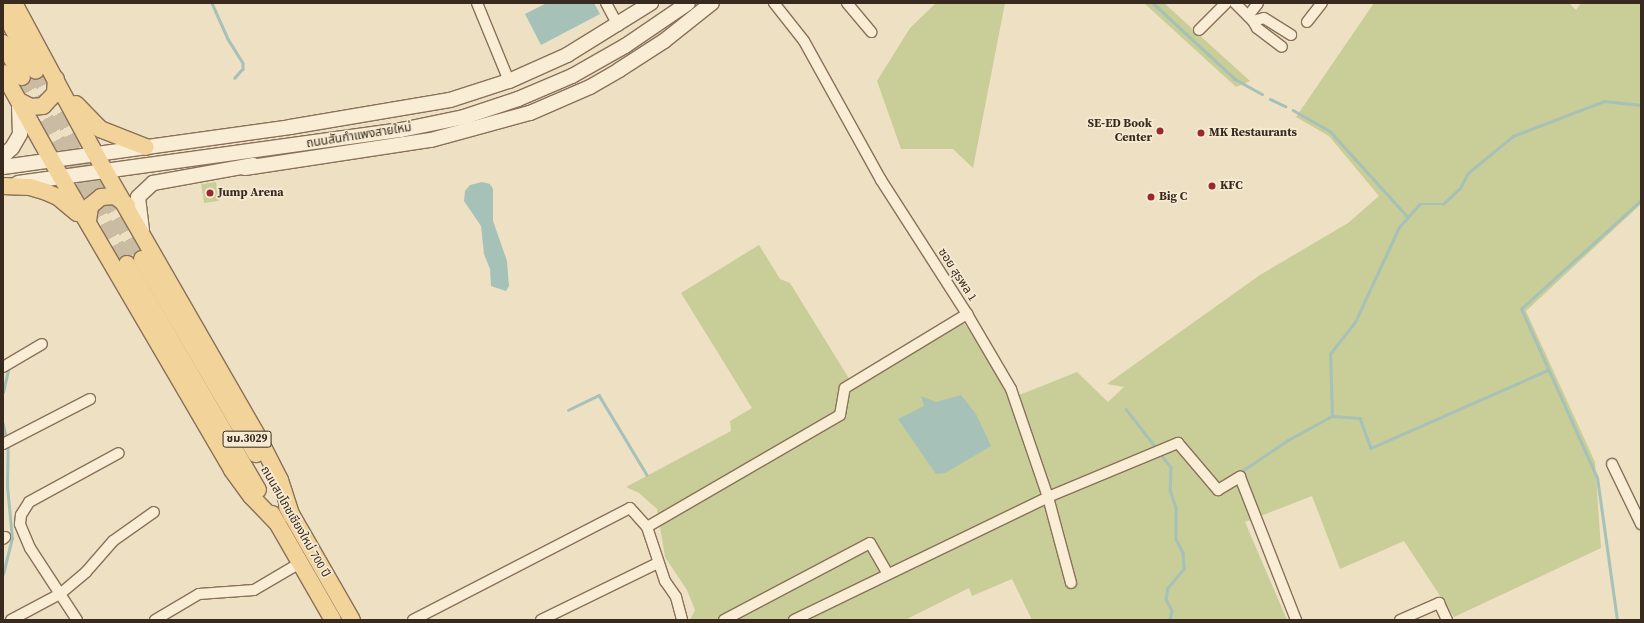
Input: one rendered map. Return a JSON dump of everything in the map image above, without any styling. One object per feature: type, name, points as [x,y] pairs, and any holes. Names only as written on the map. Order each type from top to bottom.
[{"type":"main road","points":[[14,3],[96,155],[142,230],[259,439],[280,480],[292,516]]},
{"type":"main road","name":"ถนนสันกำแพงสายใหม่","points":[[3,167],[96,155],[415,108],[509,81],[567,55],[618,26],[652,3]]},
{"type":"main road","name":"ถนนสันกำแพงสายใหม่","points":[[3,186],[321,142],[437,123],[492,109],[548,87],[596,63],[653,28],[688,3]]},
{"type":"main road","points":[[142,230],[138,196],[152,183],[431,140],[481,128],[560,101],[619,70],[664,41],[712,3]]},
{"type":"main road","points":[[3,11],[29,74],[3,43]]},
{"type":"main road","points":[[619,70],[653,28]]},
{"type":"main road","points":[[3,73],[61,177],[232,470],[251,496],[277,523]]},
{"type":"main road","points":[[19,101],[31,107],[42,106],[55,93],[56,79]]},
{"type":"main road","points":[[56,79],[87,117],[100,128],[146,147]]},
{"type":"main road","points":[[3,156],[12,148],[20,134],[19,101]]},
{"type":"main road","points":[[437,123],[481,128]]},
{"type":"main road","points":[[245,168],[321,142]]},
{"type":"main road","points":[[3,186],[30,187],[58,197],[88,221]]},
{"type":"main road","points":[[88,221],[90,206],[101,197],[115,196],[127,205]]},
{"type":"main road","name":"ถนนสมโภชเชียงใหม่ 700 ปี","points":[[142,259],[352,620]]},
{"type":"main road","name":"ถนนสมโภชเชียงใหม่ 700 ปี","points":[[127,264],[333,620]]},
{"type":"street","points":[[477,3],[509,81]]},
{"type":"street","points":[[606,3],[618,26]]},
{"type":"street","name":"ซอย สุรพล 1","points":[[774,3],[804,42],[881,180],[967,314],[1011,390],[1048,497],[1071,583]]},
{"type":"street","points":[[847,3],[871,32]]},
{"type":"street","points":[[1199,30],[1226,3]]},
{"type":"street","points":[[1235,3],[1251,19],[1257,28],[1282,46]]},
{"type":"street","points":[[1251,19],[1258,3]]},
{"type":"street","points":[[1307,22],[1322,3]]},
{"type":"street","points":[[1251,19],[1264,18],[1291,35]]},
{"type":"street","points":[[647,527],[840,415],[845,388],[967,314]]},
{"type":"street","points":[[3,367],[42,344]]},
{"type":"street","points":[[3,444],[90,399]]},
{"type":"street","points":[[794,620],[1048,497],[1178,443],[1218,490],[1240,476],[1296,620]]},
{"type":"street","points":[[77,620],[30,548],[20,524],[21,515],[29,502],[119,453]]},
{"type":"street","points":[[1612,464],[1641,524]]},
{"type":"street","points":[[412,620],[630,508],[647,527],[665,581],[676,597],[682,620]]},
{"type":"street","points":[[11,620],[60,594],[86,572],[118,537],[154,512]]},
{"type":"street","points":[[724,620],[870,543],[887,574]]},
{"type":"street","points":[[155,620],[199,594],[254,590],[300,563]]},
{"type":"street","points":[[542,620],[658,563]]},
{"type":"street","points":[[1400,620],[1439,603],[1447,620]]},
{"type":"green space","points":[[936,3],[1005,3],[973,168],[953,149],[901,149],[877,81],[910,28]]},
{"type":"green space","points":[[1144,3],[1164,3],[1250,81],[1236,87]]},
{"type":"green space","points":[[1374,3],[1569,3],[1576,10],[1581,3],[1641,3],[1641,204],[1526,311],[1595,462],[1601,548],[1454,617],[1404,541],[1340,569],[1312,496],[1245,522],[1287,620],[1032,620],[1012,579],[972,596],[969,588],[905,620],[690,620],[695,610],[687,590],[665,557],[657,509],[639,493],[626,487],[731,431],[730,421],[752,408],[681,293],[759,245],[780,279],[790,283],[853,385],[963,322],[988,356],[1009,399],[1077,372],[1108,402],[1124,387],[1107,384],[1260,275],[1348,223],[1379,196],[1329,136],[1296,117]]},
{"type":"green space","name":"Jump Arena","points":[[216,182],[219,201],[204,203],[201,184]]},
{"type":"water","points":[[547,3],[594,3],[600,14],[541,45],[525,14]]},
{"type":"water","points":[[482,182],[490,184],[493,189],[493,221],[507,261],[509,286],[506,291],[491,286],[490,269],[484,254],[481,226],[464,201],[465,191],[470,185]]},
{"type":"water","points":[[961,395],[976,414],[991,446],[945,473],[936,474],[898,419],[924,406],[921,396],[936,402]]},
{"type":"waterway","points":[[212,3],[228,39],[243,63],[243,69],[235,78]]},
{"type":"waterway","points":[[1153,3],[1235,79],[1262,94]]},
{"type":"waterway","points":[[1270,99],[1285,106]]},
{"type":"waterway","points":[[1239,473],[1288,440],[1332,416],[1330,354],[1355,322],[1399,227],[1420,204],[1443,204],[1460,188],[1468,173],[1513,136],[1604,101],[1641,105]]},
{"type":"waterway","points":[[1293,110],[1330,131],[1407,216]]},
{"type":"waterway","points":[[1617,620],[1597,478],[1521,309],[1641,200]]},
{"type":"waterway","points":[[1332,416],[1360,418],[1371,448],[1548,370]]},
{"type":"waterway","points":[[3,392],[8,371]]},
{"type":"waterway","points":[[568,410],[599,395],[647,475]]},
{"type":"waterway","points":[[1126,409],[1154,445]]},
{"type":"waterway","points":[[3,423],[6,436]]},
{"type":"waterway","points":[[3,574],[12,539],[7,486],[8,447]]},
{"type":"waterway","points":[[1162,456],[1171,467],[1170,490],[1176,507],[1176,539],[1183,553],[1184,569],[1168,588],[1166,599],[1172,611],[1170,620]]},
{"type":"tunnel","points":[[36,71],[142,259]]},
{"type":"tunnel","points":[[22,77],[127,264]]},
{"type":"place","name":"SE-ED Book Center","points":[[1160,131]]},
{"type":"place","name":"MK Restaurants","points":[[1201,133]]},
{"type":"place","name":"KFC","points":[[1212,186]]},
{"type":"place","name":"Jump Arena","points":[[210,193]]},
{"type":"place","name":"Big C","points":[[1151,197]]}]
